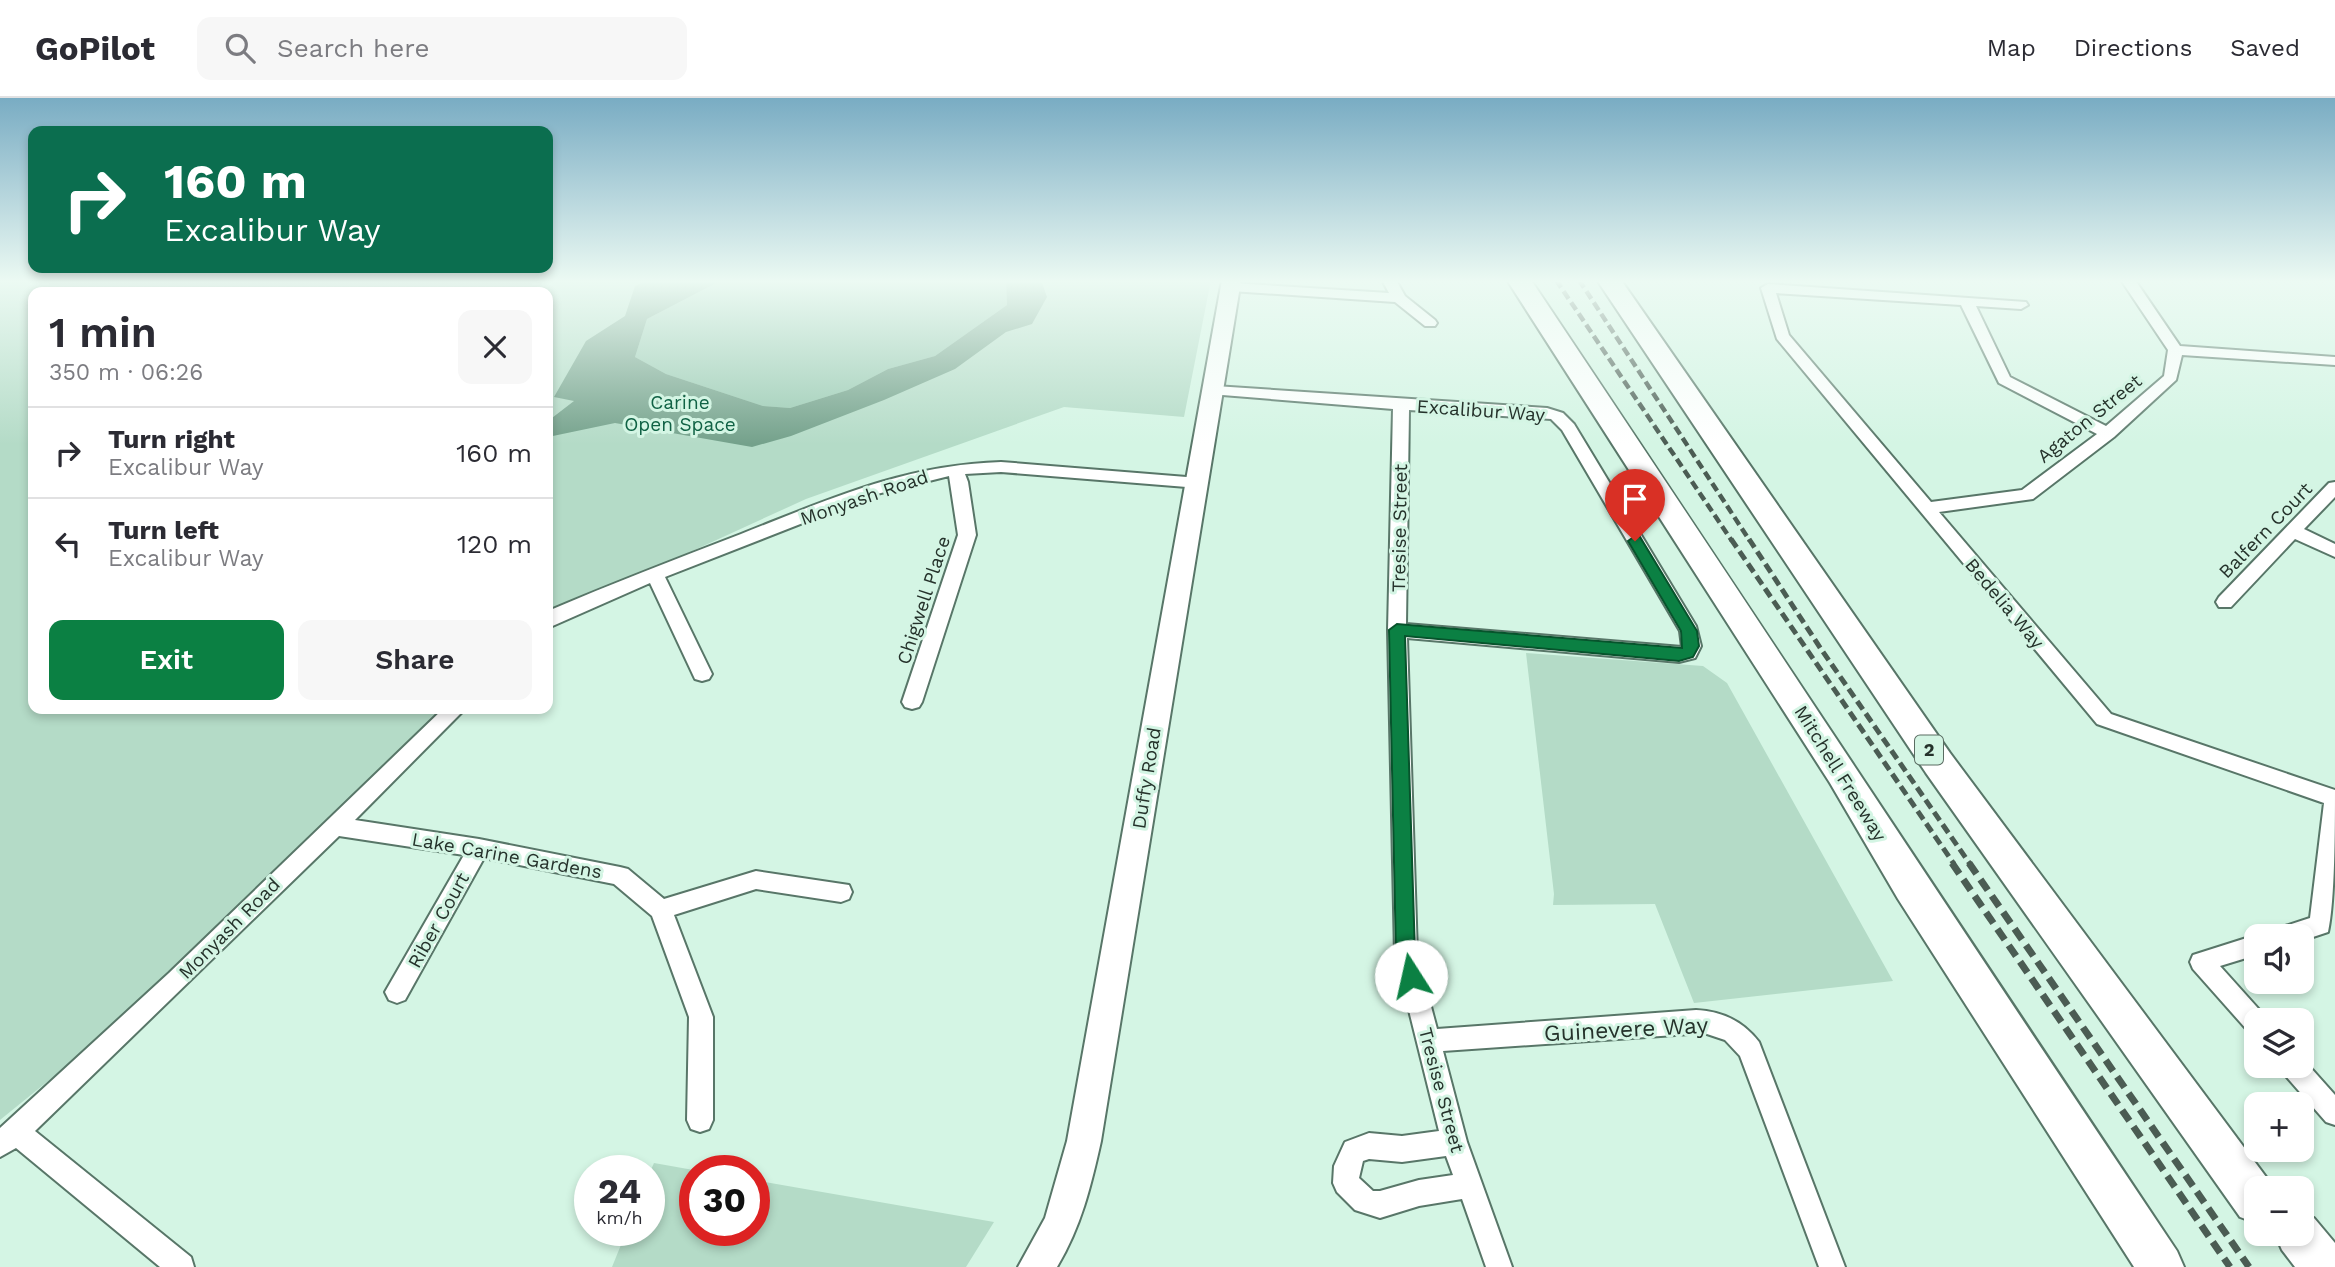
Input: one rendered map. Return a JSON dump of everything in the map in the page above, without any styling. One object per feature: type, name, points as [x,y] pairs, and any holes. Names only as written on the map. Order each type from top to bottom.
[{"type":"highway","name":"Mitchell Freeway","points":[[1555,335],[1843,773],[1911,887],[2161,1267]]},
{"type":"highway","name":"2","points":[[1646,335],[1938,763],[2244,1184]]},
{"type":"highway","points":[[2162,1070],[2250,1176]]},
{"type":"highway","points":[[2288,1246],[2303,1267]]},
{"type":"highway","points":[[2308,1246],[2325,1267]]},
{"type":"main road","name":"Duffy Road","points":[[1035,1267],[1059,1229],[1071,1196],[1084,1141],[1223,335]]},
{"type":"street","name":"Bedelia Way","points":[[1782,335],[1924,508],[2104,719],[2335,798]]},
{"type":"street","points":[[1982,335],[2004,380],[2108,433]]},
{"type":"street","points":[[2164,335],[2175,351],[2335,361]]},
{"type":"street","name":"Agaton Street","points":[[1924,508],[2027,495],[2108,433],[2171,377],[2175,351]]},
{"type":"street","name":"Excalibur Way","points":[[1215,391],[1548,413],[1562,420],[1689,631],[1692,646],[1688,653],[1679,655],[1397,630]]},
{"type":"street","name":"Tresise Street","points":[[1401,405],[1397,630],[1406,954],[1454,1142],[1500,1267]]},
{"type":"street","name":"Monyash Road","points":[[553,617],[615,589],[917,475],[970,466],[1199,483]]},
{"type":"street","name":"Chigwell Place","points":[[912,702],[967,535],[960,482],[954,469]]},
{"type":"street","name":"Balfern Court","points":[[2225,602],[2335,487]]},
{"type":"street","points":[[2293,531],[2335,551]]},
{"type":"street","points":[[655,575],[702,674]]},
{"type":"street","name":"Monyash Road","points":[[8,1138],[177,980],[451,714]]},
{"type":"street","points":[[2314,927],[2320,925],[2335,798]]},
{"type":"street","name":"Lake Carine Gardens","points":[[334,826],[479,848],[620,876],[662,910]]},
{"type":"street","name":"Riber Court","points":[[397,992],[479,848]]},
{"type":"street","points":[[700,1120],[701,1017],[662,910],[755,880],[841,892]]},
{"type":"street","points":[[2244,949],[2201,962],[2244,1010]]},
{"type":"street","name":"Guinevere Way","points":[[1428,1041],[1696,1021],[1714,1023],[1732,1030],[1750,1050],[1832,1267]]},
{"type":"street","points":[[2304,1078],[2335,1113]]},
{"type":"street","points":[[8,1138],[181,1267]]},
{"type":"street","points":[[1454,1142],[1402,1149],[1368,1146],[1354,1151],[1347,1166],[1346,1183],[1357,1197],[1373,1204],[1388,1205],[1400,1198],[1469,1185]]},
{"type":"green space","name":"Carine Open Space","points":[[0,335],[28,335],[28,714],[446,714],[159,991],[0,1120]]},
{"type":"green space","name":"Carine Open Space","points":[[553,335],[1200,335],[1184,417],[1064,407],[806,499],[553,615]]},
{"type":"green space","points":[[1526,653],[1703,666],[1727,683],[1893,981],[1694,1003],[1655,904],[1553,905],[1554,894]]},
{"type":"green space","points":[[665,1165],[679,1167],[679,1246],[770,1246],[770,1183],[994,1222],[966,1267],[612,1267],[621,1246],[665,1246]]},
{"type":"shaded area","points":[[596,335],[642,335],[635,357],[666,374],[763,406],[790,408],[848,390],[888,369],[935,356],[965,335],[1002,335],[955,369],[791,436],[752,447],[615,423],[553,436],[553,417],[574,401],[554,397],[586,341]]},
{"type":"shaded area","points":[[642,335],[965,335],[935,356],[888,369],[848,390],[790,408],[763,406],[666,374],[635,357]]},
{"type":"railway","points":[[1593,335],[1732,541]]},
{"type":"railway","points":[[1615,335],[1750,541]]},
{"type":"railway","points":[[1731,539],[1954,864]]},
{"type":"railway","points":[[1749,539],[1821,649],[1970,864]]},
{"type":"railway","points":[[1952,863],[2230,1267]]},
{"type":"railway","points":[[1969,863],[2249,1267]]},
{"type":"route","points":[[1411,976],[1406,954],[1402,859],[1397,630],[1662,654],[1688,653],[1692,646],[1689,631],[1635,541]]}]
